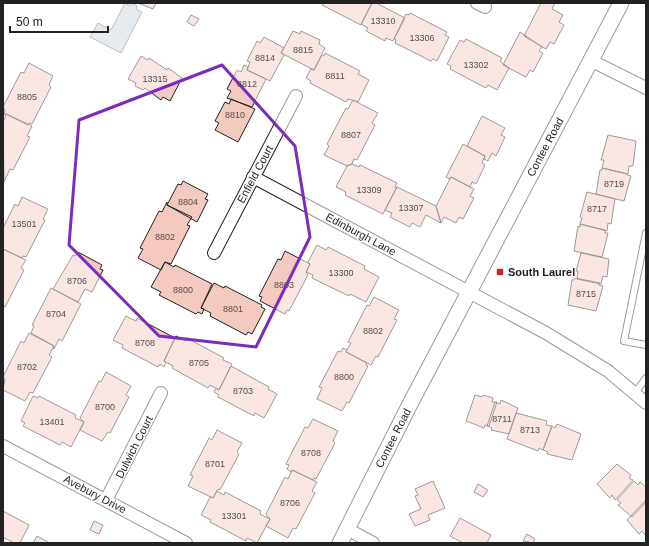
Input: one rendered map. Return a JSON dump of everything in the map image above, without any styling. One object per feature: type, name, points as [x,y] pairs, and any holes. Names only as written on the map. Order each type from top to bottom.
[{"type":"street","name":"Contee Road","points":[[340,543],[409,406],[621,3]]},
{"type":"street","points":[[590,60],[646,88]]},
{"type":"street","name":"Enfield Court","points":[[214,253],[296,96]]},
{"type":"street","name":"Edinburgh Lane","points":[[253,177],[469,292]]},
{"type":"street","points":[[469,292],[576,351],[608,372],[646,403]]},
{"type":"street","name":"Dulwich Court","points":[[106,500],[161,393]]},
{"type":"street","name":"Avebury Drive","points":[[3,446],[186,543]]},
{"type":"street","points":[[348,528],[373,543]]},
{"type":"lane","points":[[646,233],[624,341],[646,345]]},
{"type":"lane","points":[[635,393],[646,378]]},
{"type":"highlighted area","points":[[222,65],[295,146],[310,237],[256,347],[159,336],[69,245],[79,120]]},
{"type":"shaded area","points":[[125,3],[130,6],[132,3],[137,6],[136,9],[142,12],[121,53],[90,37],[98,23],[111,30]]},
{"type":"building","points":[[138,3],[156,3],[153,9]]},
{"type":"building","points":[[323,3],[372,3],[361,25],[322,5]]},
{"type":"building","points":[[372,3],[376,3],[405,18],[393,41],[386,38],[385,41],[366,31],[368,28],[361,24]]},
{"type":"building","points":[[541,3],[555,3],[552,9],[563,15],[559,22],[564,25],[554,44],[550,42],[546,49],[524,36]]},
{"type":"building","points":[[410,13],[447,32],[445,35],[449,37],[437,61],[433,59],[431,61],[395,43],[396,40],[394,39],[406,14],[409,15]]},
{"type":"building","points":[[191,15],[199,19],[194,26],[187,22]]},
{"type":"building","points":[[293,31],[300,34],[301,31],[320,40],[319,44],[325,48],[314,70],[281,53]]},
{"type":"building","points":[[520,32],[542,47],[539,51],[543,53],[533,72],[530,70],[526,77],[503,65]]},
{"type":"building","points":[[264,37],[284,48],[281,53],[284,55],[270,81],[247,70],[250,62],[247,61],[257,41],[260,43]]},
{"type":"building","points":[[466,39],[502,58],[500,61],[509,68],[497,90],[488,85],[486,88],[450,69],[451,66],[447,64],[460,40],[464,42]]},
{"type":"building","points":[[325,53],[360,71],[358,74],[369,80],[358,102],[348,99],[346,102],[310,83],[311,81],[306,78],[311,69],[314,70],[322,55],[324,56]]},
{"type":"building","points":[[141,56],[148,60],[149,58],[167,70],[168,68],[182,78],[170,101],[163,97],[161,100],[145,88],[143,90],[135,86],[136,83],[128,79]]},
{"type":"building","points":[[29,63],[53,76],[49,85],[51,87],[32,124],[29,123],[28,125],[4,113],[5,110],[3,107],[21,72],[24,73]]},
{"type":"building","points":[[244,65],[248,67],[247,70],[266,79],[252,107],[227,98],[231,91],[227,89],[237,70],[241,72]]},
{"type":"building","points":[[231,99],[255,109],[238,142],[215,130],[219,123],[215,121],[225,102],[229,104]]},
{"type":"building","points":[[353,100],[378,113],[372,123],[375,125],[357,160],[354,159],[352,164],[347,166],[324,155],[329,146],[327,144],[346,108],[348,109]]},
{"type":"building","points":[[4,113],[32,126],[27,136],[30,137],[13,170],[10,169],[4,182],[3,122],[6,116],[3,114]]},
{"type":"building","points":[[482,116],[505,128],[501,135],[505,137],[496,156],[492,153],[488,161],[484,159],[485,156],[467,146]]},
{"type":"building","points":[[608,135],[636,141],[633,166],[629,166],[628,174],[602,168],[604,160],[601,160]]},
{"type":"building","points":[[463,144],[485,156],[482,163],[485,165],[476,184],[472,182],[470,187],[451,177],[449,179],[446,177]]},
{"type":"building","points":[[352,164],[359,167],[360,165],[397,183],[395,187],[397,187],[383,214],[345,195],[346,192],[336,187],[347,166]]},
{"type":"building","points":[[602,168],[631,176],[624,201],[596,194],[600,170],[602,170]]},
{"type":"building","points":[[451,177],[474,189],[470,196],[474,198],[463,219],[459,217],[456,223],[444,217],[441,223],[436,206]]},
{"type":"building","points":[[183,181],[208,194],[205,199],[208,200],[197,222],[167,205],[178,184],[181,185]]},
{"type":"building","points":[[397,187],[436,206],[441,223],[426,215],[420,227],[412,223],[410,227],[390,217],[392,213],[385,210]]},
{"type":"building","points":[[587,192],[615,199],[611,224],[608,223],[607,231],[580,224],[582,218],[580,217]]},
{"type":"building","points":[[22,197],[48,209],[43,219],[45,220],[26,257],[23,256],[22,258],[3,249],[3,228],[15,204],[18,206]]},
{"type":"building","points":[[167,202],[167,205],[192,217],[187,225],[190,226],[171,264],[165,262],[161,270],[138,258],[143,249],[140,248],[159,211],[162,212]]},
{"type":"building","points":[[580,224],[605,230],[605,233],[608,233],[602,257],[574,251],[578,226],[580,227]]},
{"type":"building","points":[[317,245],[326,250],[328,247],[365,266],[364,269],[379,277],[366,302],[350,294],[349,296],[312,278],[313,275],[306,272],[310,264],[308,262]]},
{"type":"building","points":[[3,249],[26,260],[21,268],[24,270],[5,307],[3,306]]},
{"type":"building","points":[[285,251],[310,264],[306,273],[308,275],[289,311],[287,310],[285,314],[260,301],[262,297],[259,296],[278,259],[281,260]]},
{"type":"building","points":[[78,252],[102,265],[100,269],[103,270],[92,292],[85,289],[78,302],[53,289],[73,255],[75,256]]},
{"type":"building","points":[[581,253],[609,259],[607,277],[603,276],[601,284],[577,279],[578,271],[576,271]]},
{"type":"building","points":[[165,262],[174,267],[175,265],[212,284],[201,308],[204,309],[202,314],[198,312],[196,314],[159,295],[161,292],[151,287]]},
{"type":"building","points":[[575,278],[600,283],[599,285],[603,286],[596,311],[568,305],[572,280]]},
{"type":"building","points":[[214,283],[224,288],[225,286],[262,305],[261,307],[265,309],[252,334],[248,332],[246,335],[210,316],[211,313],[201,308]]},
{"type":"building","points":[[51,288],[81,304],[62,341],[59,339],[54,349],[54,346],[31,333],[34,326],[32,325]]},
{"type":"building","points":[[374,297],[399,310],[394,319],[397,320],[378,357],[376,356],[371,365],[346,352],[351,343],[348,342],[367,305],[369,306]]},
{"type":"building","points":[[126,316],[136,321],[137,318],[175,338],[164,361],[166,362],[164,367],[160,364],[158,367],[122,348],[123,345],[113,340]]},
{"type":"building","points":[[29,333],[54,346],[49,355],[52,357],[33,393],[30,392],[25,401],[3,390],[5,379],[3,377],[21,341],[24,343]]},
{"type":"building","points":[[176,336],[186,341],[187,338],[232,364],[219,390],[210,385],[208,388],[172,368],[173,366],[164,361]]},
{"type":"building","points":[[343,348],[347,350],[346,352],[367,363],[366,365],[368,366],[349,403],[347,402],[342,411],[317,399],[322,388],[319,387],[338,351],[341,352]]},
{"type":"building","points":[[231,366],[269,387],[268,389],[277,394],[264,418],[255,413],[254,416],[218,397],[219,395],[214,392],[216,388],[219,390]]},
{"type":"building","points":[[106,372],[131,386],[126,395],[129,397],[110,433],[108,432],[102,441],[80,430],[84,422],[80,418],[99,381],[101,382]]},
{"type":"building","points":[[475,395],[482,397],[483,395],[493,398],[492,402],[497,402],[489,426],[485,425],[484,428],[466,421]]},
{"type":"building","points":[[33,396],[38,398],[39,396],[76,415],[75,418],[84,422],[71,447],[62,442],[60,445],[23,426],[25,423],[21,421]]},
{"type":"building","points":[[501,400],[518,408],[509,434],[491,430],[492,428],[487,426],[495,402],[500,404]]},
{"type":"building","points":[[516,413],[547,421],[546,425],[552,426],[543,450],[539,448],[538,451],[507,439]]},
{"type":"building","points":[[313,419],[338,431],[333,441],[335,443],[316,479],[314,478],[313,480],[292,470],[291,472],[287,469],[289,465],[286,464],[305,427],[308,428]]},
{"type":"building","points":[[557,424],[581,434],[572,460],[547,454],[548,452],[543,450],[552,426],[555,428]]},
{"type":"building","points":[[217,430],[242,443],[237,452],[239,454],[220,490],[218,489],[213,498],[188,486],[193,476],[190,475],[209,438],[212,440]]},
{"type":"building","points":[[617,464],[631,475],[629,478],[633,480],[615,500],[612,495],[610,498],[597,484]]},
{"type":"building","points":[[292,470],[317,482],[312,491],[315,493],[296,529],[293,528],[288,538],[266,526],[270,519],[266,514],[285,477],[288,479]]},
{"type":"building","points":[[433,481],[445,508],[428,515],[430,520],[415,526],[409,514],[421,509],[415,496],[418,495],[415,489]]},
{"type":"building","points":[[634,481],[638,485],[640,482],[646,487],[646,502],[632,517],[618,505],[621,503],[617,500]]},
{"type":"building","points":[[478,484],[488,490],[483,497],[474,492]]},
{"type":"building","points":[[217,491],[224,495],[225,492],[261,511],[260,514],[270,519],[257,543],[247,538],[246,541],[210,522],[211,520],[201,515],[210,497],[213,498]]},
{"type":"building","points":[[646,500],[645,535],[642,531],[639,534],[627,520]]},
{"type":"building","points":[[3,511],[29,525],[20,543],[14,543],[3,537]]},
{"type":"building","points":[[460,518],[491,535],[487,543],[463,543],[450,536]]},
{"type":"building","points":[[94,521],[103,525],[99,534],[90,530]]},
{"type":"building","points":[[527,534],[535,539],[533,543],[523,541]]},
{"type":"building","points":[[37,536],[50,543],[33,543]]},
{"type":"place","name":"South Laurel","points":[[500,272]]}]
